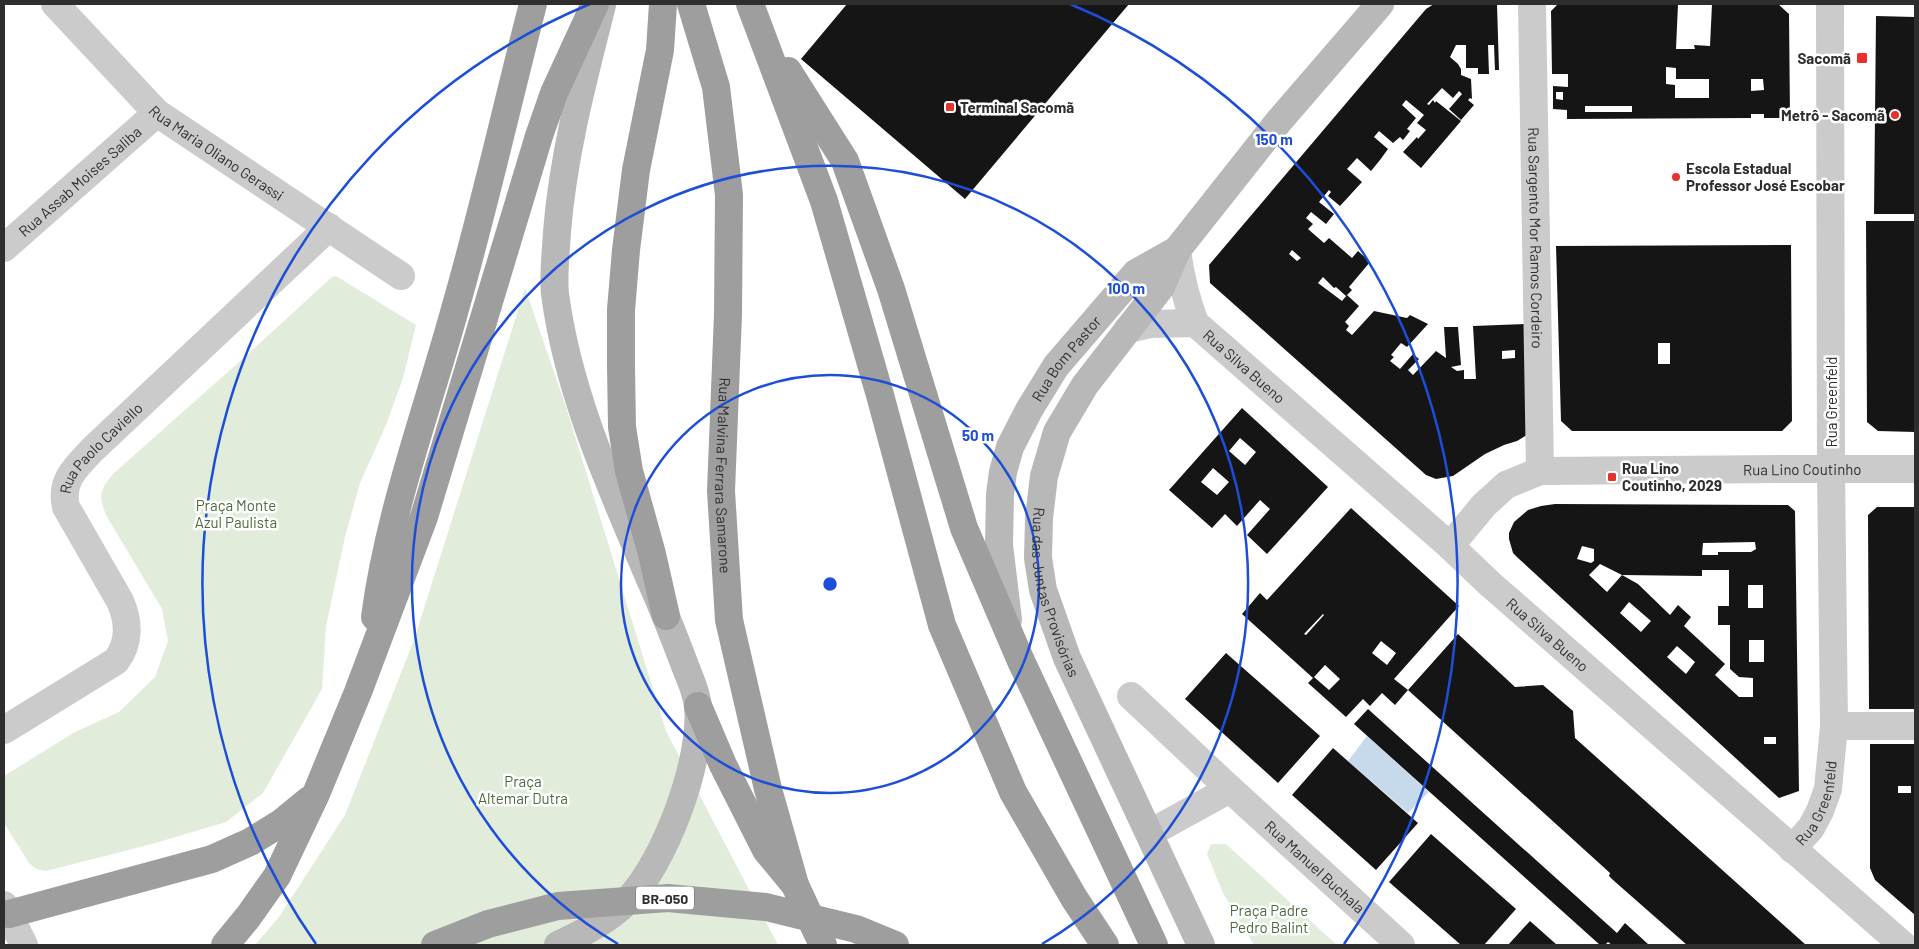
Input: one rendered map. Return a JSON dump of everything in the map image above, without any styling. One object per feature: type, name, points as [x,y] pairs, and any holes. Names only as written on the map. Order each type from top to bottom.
[{"type":"highway","points":[[369,664],[380,578],[396,508],[456,308],[533,4]]},
{"type":"highway","points":[[225,945],[248,917],[277,876],[316,794],[369,664],[424,517],[539,136],[554,93],[595,4]]},
{"type":"highway","points":[[663,4],[660,50],[636,170],[626,250],[621,310],[620,366],[622,427],[629,470],[652,554],[666,616]]},
{"type":"highway","name":"Rua Malvina Ferrara Samarone","points":[[691,4],[716,87],[728,195],[728,314],[721,492],[728,620],[768,789],[795,885]]},
{"type":"highway","points":[[754,14],[845,162],[891,289],[964,528],[1021,661],[1154,945]]},
{"type":"highway","points":[[754,14],[824,201],[880,395],[942,625],[1013,792],[1074,898],[1106,945]]},
{"type":"highway","points":[[698,706],[723,765],[766,850],[795,885],[824,945]]},
{"type":"highway","points":[[6,910],[212,859],[250,842],[281,823],[316,794]]},
{"type":"highway","name":"BR-050","points":[[435,945],[488,924],[558,906],[668,898],[766,907],[856,929],[894,945]]},
{"type":"main road","points":[[558,945],[587,931],[627,902],[649,873],[665,842],[694,764],[698,734],[698,706],[694,691],[666,616],[591,438],[567,356],[555,291],[559,206],[569,140],[603,4]]},
{"type":"main road","name":"Rua Bom Pastor","points":[[1011,636],[1004,596],[999,544],[1000,494],[1003,472],[1010,447],[1029,410],[1056,366],[1136,273],[1177,250],[1279,120],[1380,4]]},
{"type":"main road","name":"Rua das Juntas Provisórias","points":[[1177,250],[1162,287],[1085,385],[1057,432],[1044,476],[1039,518],[1038,558],[1043,590],[1067,658],[1201,945]]},
{"type":"street","name":"Rua Maria Oliano Gerassi","points":[[55,4],[157,113],[401,276]]},
{"type":"street","name":"Rua Sargento Mor Ramos Cordeiro","points":[[1532,4],[1540,471]]},
{"type":"street","name":"Rua Greenfeld","points":[[1792,849],[1811,828],[1828,789],[1834,726],[1831,469],[1830,4]]},
{"type":"street","name":"Rua Assab Moises Saliba","points":[[4,248],[157,113]]},
{"type":"street","name":"Rua Paolo Caviello","points":[[4,730],[116,661],[125,644],[127,617],[120,601],[66,507],[63,496],[68,478],[92,450],[329,227]]},
{"type":"street","name":"Rua Silva Bueno","points":[[1177,250],[1182,283],[1195,323],[1903,945]]},
{"type":"street","name":"Rua Silva Bueno","points":[[1128,329],[1150,324],[1195,323]]},
{"type":"street","name":"Rua Lino Coutinho","points":[[1450,546],[1484,505],[1506,485],[1540,471],[1915,469]]},
{"type":"street","name":"Rua Manuel Buchala","points":[[1131,696],[1401,945]]},
{"type":"street","points":[[1834,726],[1915,726]]},
{"type":"street","points":[[1150,833],[1230,789]]},
{"type":"street","points":[[6,910],[24,945]]},
{"type":"green space","name":"Praça Monte Azul Paulista","points":[[336,276],[416,325],[403,378],[386,425],[360,483],[345,537],[326,626],[322,689],[263,793],[226,822],[152,844],[46,871],[36,869],[29,863],[4,823],[4,776],[75,732],[119,712],[155,677],[168,641],[162,609],[106,515],[101,497],[105,484],[113,474],[332,277]]},
{"type":"green space","name":"Praça Altemar Dutra","points":[[525,288],[566,407],[666,731],[778,945],[255,945],[279,917],[345,815],[414,640]]},
{"type":"green space","name":"Praça Padre Pedro Balint","points":[[1211,844],[1226,844],[1337,945],[1254,945],[1223,893],[1207,854]]},
{"type":"water","points":[[1367,736],[1429,792],[1408,813],[1348,761]]},
{"type":"building","name":"Terminal Sacomã","points":[[847,4],[1129,4],[965,199],[801,59]]},
{"type":"building","points":[[1434,4],[1497,4],[1499,70],[1495,70],[1494,45],[1488,45],[1489,74],[1478,74],[1478,68],[1466,68],[1466,45],[1456,45],[1450,57],[1458,64],[1461,69],[1461,75],[1471,79],[1472,99],[1468,100],[1474,105],[1461,120],[1449,109],[1462,94],[1459,91],[1453,98],[1442,88],[1427,104],[1429,105],[1433,100],[1435,103],[1436,101],[1461,121],[1421,168],[1403,152],[1426,130],[1417,123],[1424,115],[1406,100],[1402,105],[1416,118],[1407,129],[1410,131],[1403,140],[1400,137],[1393,143],[1379,131],[1374,137],[1388,149],[1371,171],[1357,158],[1347,169],[1362,182],[1340,206],[1328,196],[1331,192],[1329,190],[1319,202],[1334,214],[1326,224],[1311,212],[1306,218],[1313,224],[1308,229],[1324,243],[1329,238],[1352,258],[1358,251],[1370,262],[1349,287],[1352,290],[1347,295],[1359,306],[1345,322],[1349,326],[1346,330],[1352,335],[1374,311],[1407,318],[1410,315],[1428,324],[1407,347],[1401,343],[1391,355],[1394,357],[1390,361],[1400,369],[1413,354],[1419,359],[1408,370],[1413,375],[1436,351],[1446,358],[1444,327],[1458,327],[1461,365],[1451,367],[1457,371],[1464,370],[1464,379],[1476,379],[1473,326],[1525,324],[1527,435],[1485,454],[1453,476],[1436,479],[1426,475],[1210,283],[1209,265],[1426,9]],"holes":[[[1292,250],[1301,258],[1297,261],[1289,254]],[[1323,277],[1334,288],[1336,287],[1347,295],[1342,301],[1318,283]],[[1515,350],[1515,358],[1502,359],[1502,351]]]},
{"type":"building","points":[[1678,4],[1676,49],[1695,49],[1694,45],[1710,46],[1712,4],[1778,4],[1789,14],[1790,118],[1764,118],[1764,114],[1751,114],[1751,118],[1567,119],[1567,110],[1553,109],[1553,86],[1568,87],[1568,74],[1552,74],[1551,11],[1557,5]],"holes":[[[1666,67],[1676,68],[1676,79],[1709,79],[1709,98],[1675,98],[1675,85],[1666,84]],[[1751,79],[1763,79],[1764,90],[1751,91]],[[1556,92],[1563,92],[1563,100],[1556,99]],[[1585,106],[1632,106],[1632,112],[1585,112]]]},
{"type":"building","name":"Metrô - Sacomã","points":[[1876,16],[1915,17],[1915,214],[1874,214]]},
{"type":"building","points":[[1866,221],[1915,221],[1915,432],[1878,431],[1867,422]]},
{"type":"building","points":[[1791,245],[1792,421],[1782,431],[1572,431],[1561,421],[1556,246]],"holes":[[[1658,343],[1670,343],[1670,364],[1658,364]]]},
{"type":"building","points":[[1242,408],[1328,487],[1267,554],[1247,535],[1270,509],[1260,500],[1237,526],[1225,514],[1212,528],[1169,490]],"holes":[[[1240,438],[1256,452],[1245,465],[1229,451]],[[1213,468],[1229,482],[1217,495],[1201,482]]]},
{"type":"building","points":[[1555,504],[1788,505],[1795,511],[1799,791],[1779,798],[1513,553],[1509,533],[1514,522],[1528,510]],"holes":[[[1755,542],[1756,549],[1751,552],[1718,552],[1718,555],[1702,555],[1703,543]],[[1582,546],[1594,549],[1594,561],[1591,563],[1577,559]],[[1600,564],[1622,575],[1607,592],[1589,575]],[[1702,570],[1729,570],[1729,606],[1718,606],[1718,625],[1730,625],[1730,669],[1739,677],[1753,678],[1753,697],[1739,697],[1715,675],[1725,664],[1684,626],[1691,617],[1678,605],[1670,615],[1638,584],[1622,575],[1702,576]],[[1748,585],[1763,585],[1763,608],[1748,608]],[[1629,602],[1651,621],[1641,632],[1620,613]],[[1749,640],[1764,640],[1764,662],[1749,662]],[[1677,646],[1695,662],[1686,674],[1667,657]],[[1764,737],[1776,737],[1776,744],[1764,744]]]},
{"type":"building","points":[[1877,507],[1915,507],[1915,709],[1869,709],[1868,515]]},
{"type":"building","points":[[1351,508],[1459,606],[1394,679],[1408,690],[1395,705],[1382,693],[1370,706],[1363,699],[1346,717],[1308,683],[1313,678],[1242,614],[1260,593],[1267,600]],"holes":[[[1323,614],[1306,635],[1304,634]],[[1381,641],[1396,653],[1387,665],[1372,653]],[[1325,665],[1340,679],[1329,690],[1314,677]]]},
{"type":"building","points":[[1458,634],[1515,687],[1543,685],[1573,711],[1575,738],[1806,945],[1687,945],[1613,880],[1609,876],[1610,873],[1408,690]]},
{"type":"building","points":[[1226,653],[1320,736],[1278,783],[1185,699]]},
{"type":"building","points":[[1368,709],[1617,933],[1625,923],[1649,945],[1612,945],[1608,942],[1605,945],[1600,945],[1354,724]]},
{"type":"building","points":[[1870,744],[1915,744],[1915,915],[1875,880],[1870,868]],"holes":[[[1898,786],[1911,786],[1911,793],[1898,793]]]},
{"type":"building","points":[[1333,748],[1418,823],[1376,870],[1292,795]]},
{"type":"building","points":[[1431,834],[1516,909],[1484,945],[1461,945],[1389,882]]},
{"type":"building","points":[[1530,921],[1557,945],[1508,945]]},
{"type":"place","name":"Sacomã","points":[[1862,58]]},
{"type":"place","name":"Terminal Sacomã","points":[[950,107]]},
{"type":"place","name":"Metrô - Sacomã","points":[[1895,115]]},
{"type":"place","name":"Escola Estadual Professor José Escobar","points":[[1676,177]]},
{"type":"place","name":"Rua Lino Coutinho, 2029","points":[[1612,477]]}]
